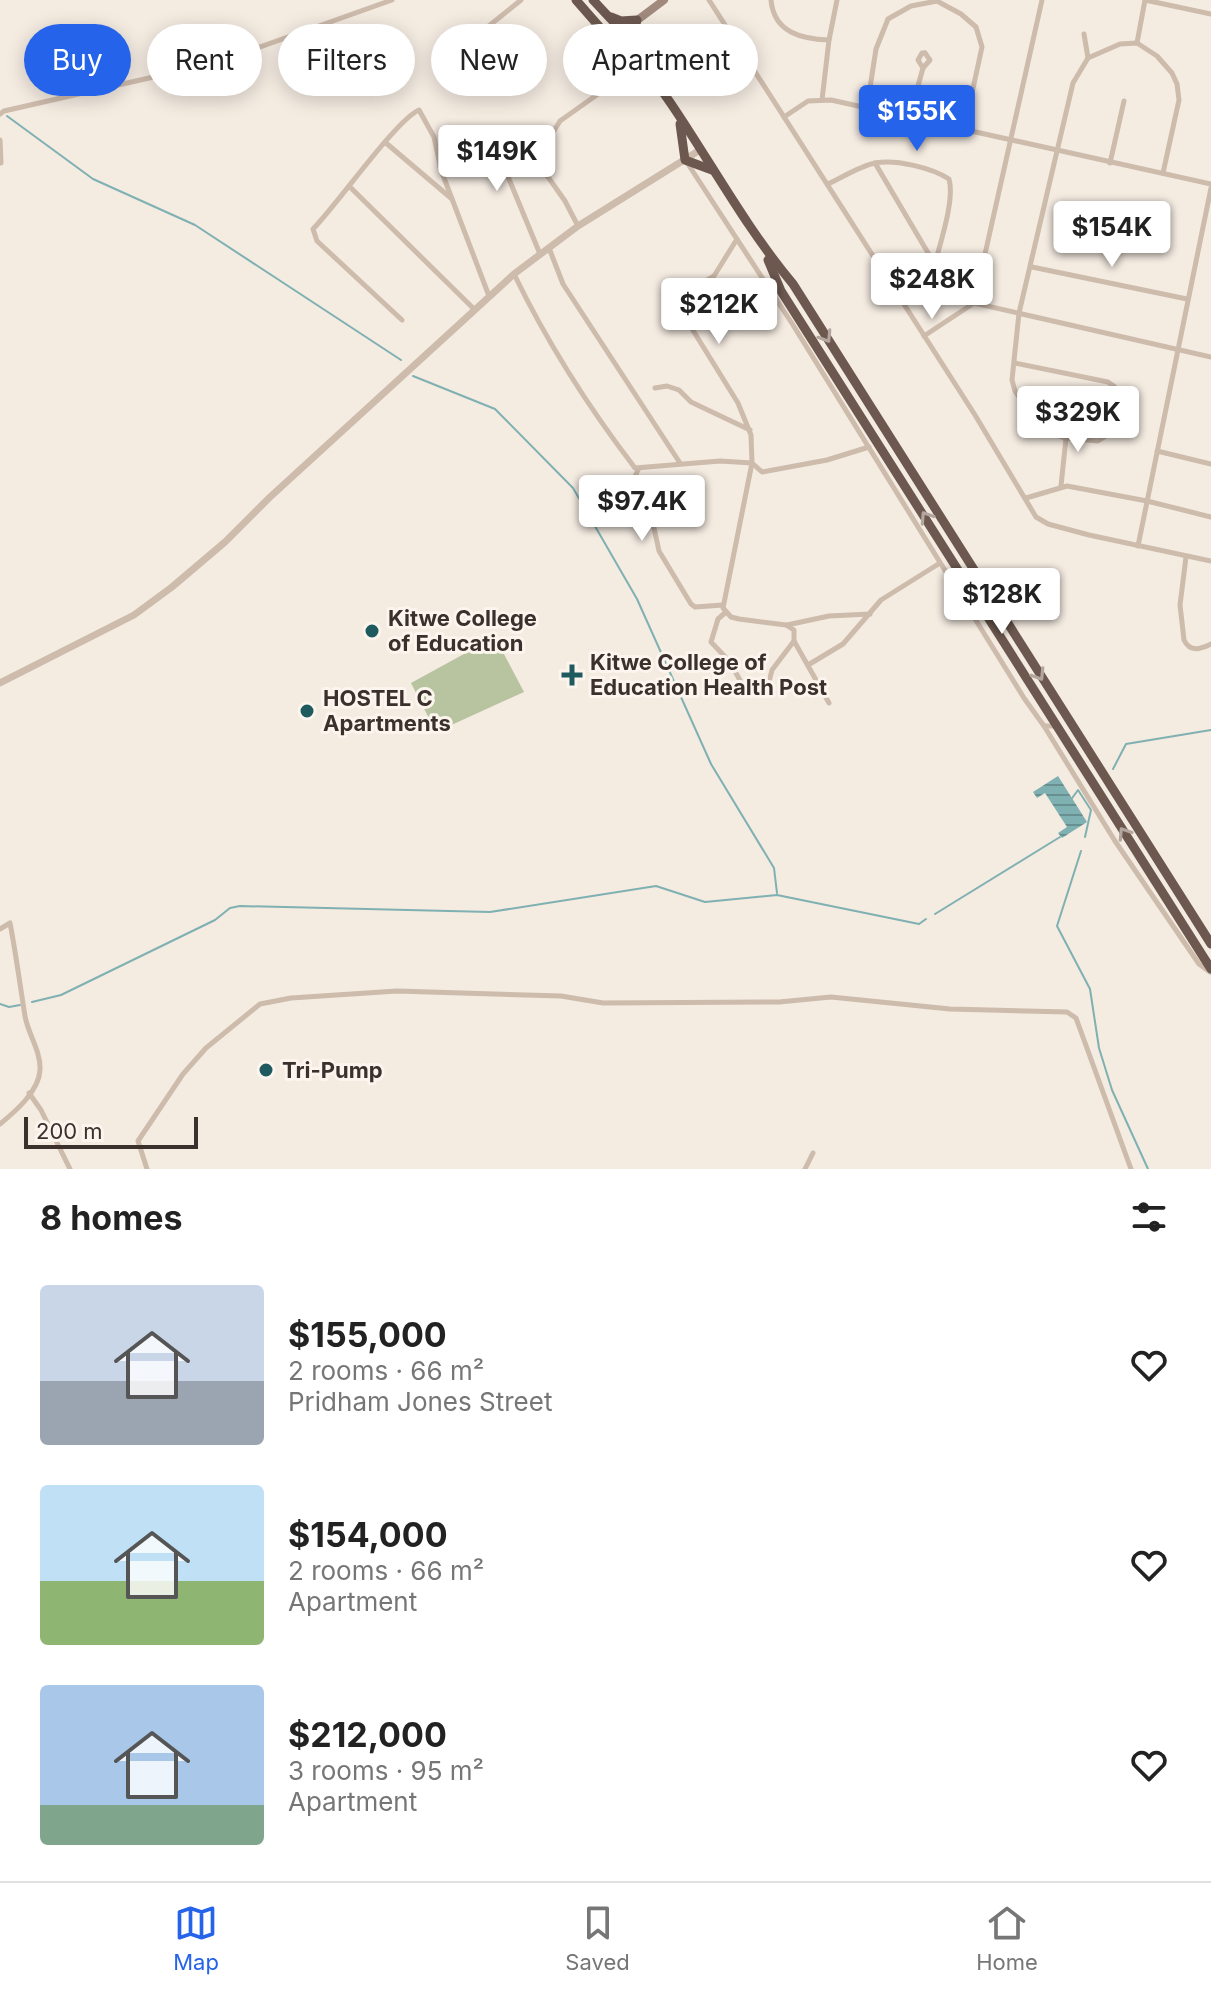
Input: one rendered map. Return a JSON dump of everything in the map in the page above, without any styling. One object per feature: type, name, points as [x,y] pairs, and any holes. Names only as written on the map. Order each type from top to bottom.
[{"type":"highway","points":[[576,0],[597,24]]},
{"type":"highway","points":[[593,0],[615,24]]},
{"type":"highway","points":[[608,16],[621,21],[637,20],[636,24]]},
{"type":"highway","points":[[663,96],[765,251],[793,284],[1211,944]]},
{"type":"highway","points":[[680,120],[685,160],[714,170]]},
{"type":"highway","points":[[765,251],[781,291],[1211,971]]},
{"type":"main road","points":[[632,24],[664,0]]},
{"type":"street","points":[[0,114],[215,63],[392,0]]},
{"type":"street","points":[[491,24],[521,0]]},
{"type":"street","points":[[709,0],[1036,517],[1048,524],[1211,561]]},
{"type":"street","points":[[771,0],[779,20],[791,33],[805,39],[829,40]]},
{"type":"street","points":[[822,100],[837,0]]},
{"type":"street","points":[[867,107],[876,49],[888,19],[911,6],[937,0],[976,27],[982,47],[964,130]]},
{"type":"street","points":[[924,336],[974,303],[1042,0]]},
{"type":"street","points":[[1137,43],[1145,0],[1211,14]]},
{"type":"street","points":[[1084,34],[1088,58]]},
{"type":"street","points":[[1015,363],[1108,382],[1115,387],[1117,407],[1109,434],[1098,441],[1048,434],[1039,427],[1013,386],[1019,313],[1073,83],[1088,58],[1120,44],[1137,43],[1157,56],[1172,73],[1179,100],[1163,173]]},
{"type":"street","points":[[909,118],[923,68]]},
{"type":"street","points":[[536,160],[560,121],[595,96]]},
{"type":"street","points":[[784,117],[808,101],[822,100],[867,107],[1211,186],[1138,546]]},
{"type":"street","points":[[1110,163],[1124,101]]},
{"type":"street","points":[[402,320],[317,241],[313,229],[386,143],[419,110],[434,137],[440,167],[489,296]]},
{"type":"street","points":[[0,140],[1,163]]},
{"type":"street","points":[[522,140],[565,201],[578,226]]},
{"type":"street","points":[[386,143],[453,200]]},
{"type":"street","points":[[440,167],[497,150],[540,254]]},
{"type":"street","points":[[0,683],[134,615],[172,587],[225,542],[514,274],[578,226],[700,150]]},
{"type":"street","points":[[685,160],[1115,841],[1199,964],[1211,971]]},
{"type":"street","points":[[828,184],[875,163],[893,163],[934,172],[949,179],[948,208],[935,264],[894,289]]},
{"type":"street","points":[[875,163],[935,264]]},
{"type":"street","points":[[350,187],[475,310]]},
{"type":"street","points":[[737,239],[714,276],[687,292],[679,302],[681,311],[738,403],[750,431],[752,463],[742,524],[723,605],[726,612],[739,619],[786,625],[829,616],[870,614]]},
{"type":"street","points":[[549,248],[563,284],[680,463]]},
{"type":"street","points":[[1032,267],[1187,299]]},
{"type":"street","points":[[514,274],[557,352],[620,449],[638,470]]},
{"type":"street","points":[[974,303],[1211,357]]},
{"type":"street","points":[[655,388],[667,386],[679,390],[691,402],[750,431]]},
{"type":"street","points":[[638,470],[720,461],[752,463],[762,472],[867,449],[885,429]]},
{"type":"street","points":[[1061,486],[1066,438]]},
{"type":"street","points":[[1157,451],[1211,464]]},
{"type":"street","points":[[638,470],[631,485],[632,492],[654,528],[659,551],[691,604],[695,607],[723,605]]},
{"type":"street","points":[[1026,498],[1061,486],[1147,501],[1211,517]]},
{"type":"street","points":[[1186,557],[1180,605],[1184,640],[1200,650],[1211,644]]},
{"type":"street","points":[[808,665],[843,644],[881,600],[940,563]]},
{"type":"street","points":[[726,612],[718,619],[711,642],[730,662],[748,694],[769,682],[772,670],[794,641]]},
{"type":"street","points":[[786,625],[794,630],[794,641],[829,703]]},
{"type":"street","points":[[1044,726],[1055,726]]},
{"type":"street","points":[[0,929],[10,923],[26,1017],[40,1061],[37,1082],[20,1106],[0,1124]]},
{"type":"street","points":[[147,1169],[138,1141],[183,1074],[206,1048],[260,1004],[323,995],[397,991],[539,995],[603,1003],[779,1002],[831,997],[950,1009],[1067,1012],[1076,1018],[1131,1169]]},
{"type":"street","points":[[29,1093],[41,1110],[70,1169]]},
{"type":"street","points":[[805,1169],[813,1153]]},
{"type":"green space","points":[[495,637],[524,692],[436,732],[411,683]]},
{"type":"water","points":[[1058,776],[1087,822],[1062,838],[1058,833],[1067,827],[1045,793],[1037,798],[1033,792]]},
{"type":"waterway","points":[[7,116],[93,179],[195,225],[401,360]]},
{"type":"waterway","points":[[413,376],[495,409],[573,488],[637,599],[711,764],[774,868],[777,893]]},
{"type":"waterway","points":[[1113,769],[1126,744],[1211,730]]},
{"type":"waterway","points":[[1070,801],[1078,790],[1091,810],[1085,837]]},
{"type":"waterway","points":[[935,914],[1060,837]]},
{"type":"waterway","points":[[1081,851],[1057,926],[1090,989],[1099,1048],[1112,1090],[1148,1169]]},
{"type":"waterway","points":[[32,1002],[61,995],[215,920],[230,908],[240,906],[490,912],[656,886],[705,902],[777,895],[919,924],[926,919]]},
{"type":"waterway","points":[[0,1004],[9,1007],[20,1005]]},
{"type":"place","name":"Kitwe College of Education","points":[[372,631]]},
{"type":"place","name":"Kitwe College of Education Health Post","points":[[572,675]]},
{"type":"place","name":"HOSTEL C Apartments","points":[[307,711]]},
{"type":"place","name":"Tri-Pump","points":[[266,1070]]}]
